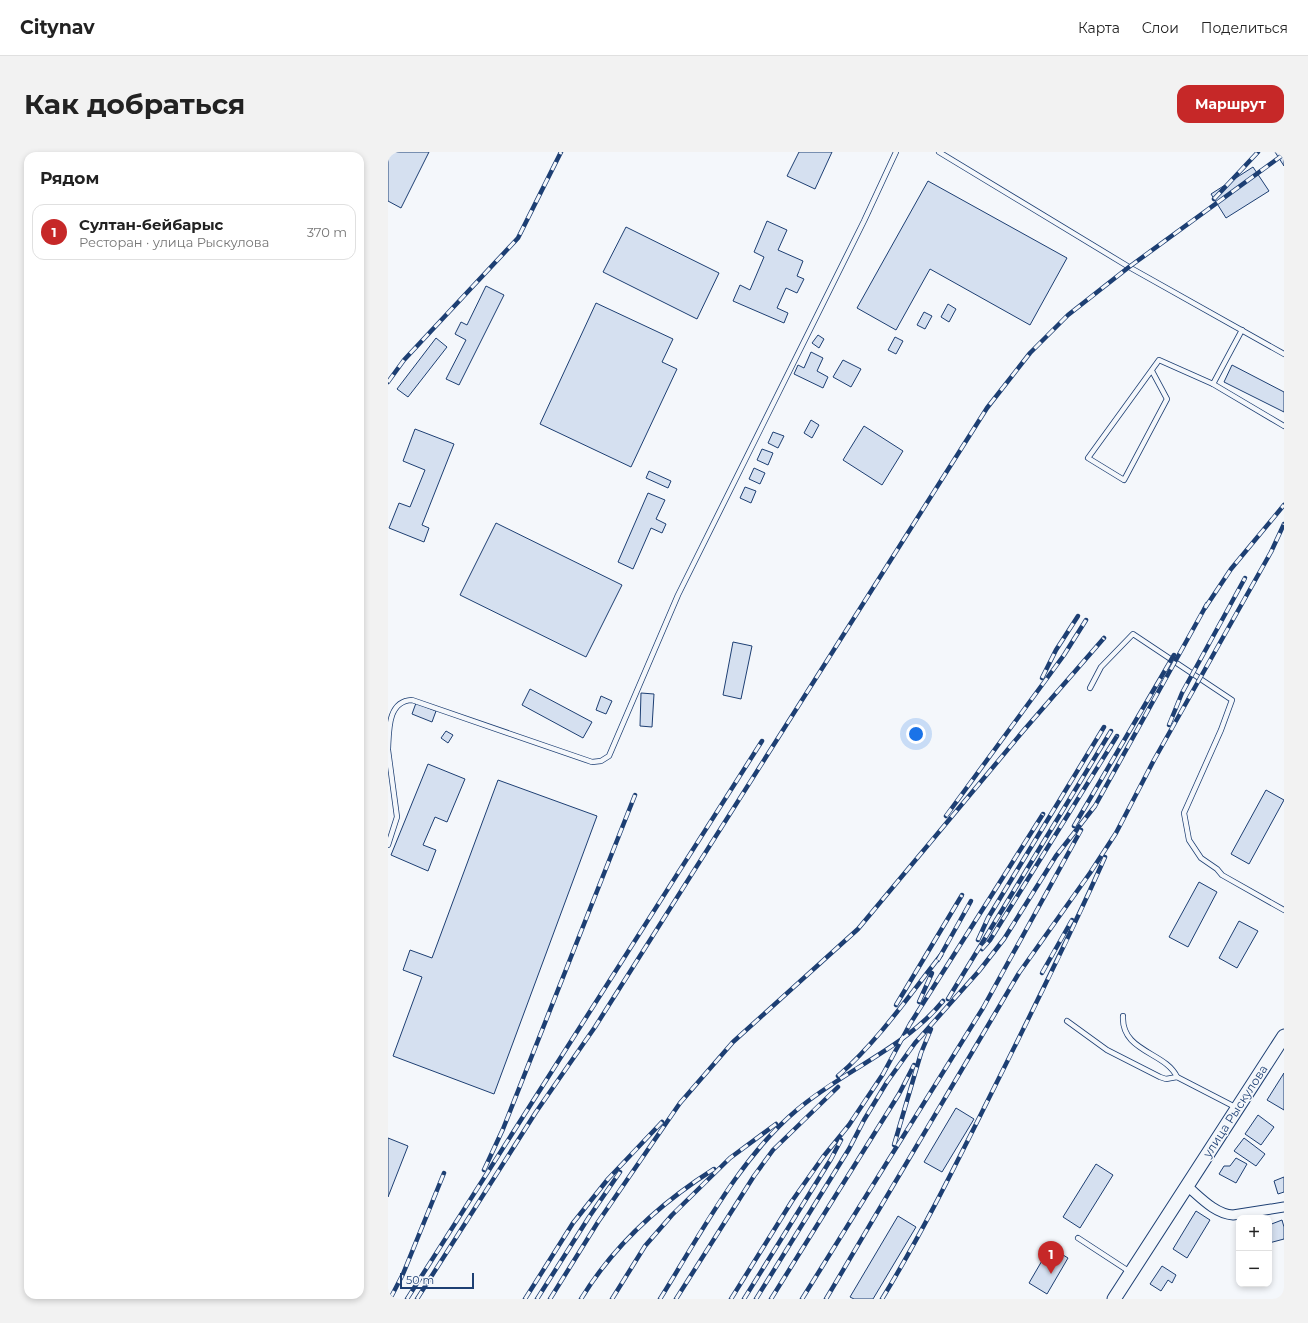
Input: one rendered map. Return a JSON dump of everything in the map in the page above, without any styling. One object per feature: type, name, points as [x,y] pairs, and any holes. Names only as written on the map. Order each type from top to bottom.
[{"type":"street","name":"улица Рыскулова","points":[[1114,1299],[1186,1186],[1280,1048],[1284,1036]]},
{"type":"street","points":[[1186,1186],[1216,1210],[1225,1215],[1233,1215],[1284,1206]]},
{"type":"lane","points":[[388,845],[397,817],[388,750],[389,716],[404,700],[412,700],[592,762],[601,761],[609,756],[678,595],[864,221],[896,152]]},
{"type":"lane","points":[[939,152],[1129,267],[1284,354]]},
{"type":"lane","points":[[1212,384],[1242,330]]},
{"type":"lane","points":[[1152,371],[1167,399],[1124,480],[1088,458],[1159,360],[1212,384],[1284,426]]},
{"type":"lane","points":[[1090,688],[1101,667],[1133,634],[1232,700],[1221,730],[1184,813],[1189,840],[1201,858],[1217,869],[1222,875],[1284,910]]},
{"type":"lane","points":[[1124,1016],[1124,1029],[1135,1043],[1172,1068],[1177,1077],[1238,1108]]},
{"type":"lane","points":[[1067,1021],[1122,1060],[1166,1079],[1177,1077]]},
{"type":"lane","points":[[1078,1238],[1130,1272]]},
{"type":"building","points":[[388,152],[429,152],[401,208],[388,201]]},
{"type":"building","points":[[799,152],[832,152],[815,189],[787,176]]},
{"type":"building","points":[[1275,152],[1284,152],[1284,166]]},
{"type":"building","points":[[1253,167],[1269,191],[1226,218],[1211,194]]},
{"type":"building","points":[[928,181],[1067,258],[1030,325],[930,269],[896,330],[857,308]]},
{"type":"building","points":[[767,221],[787,230],[778,250],[803,261],[797,276],[804,279],[797,293],[786,288],[777,308],[788,313],[784,323],[733,301],[740,285],[750,290],[764,257],[754,252]]},
{"type":"building","points":[[626,227],[719,273],[697,319],[603,272]]},
{"type":"building","points":[[486,286],[504,295],[459,385],[446,379],[466,340],[455,334],[461,322],[467,325]]},
{"type":"building","points":[[596,303],[673,339],[662,362],[677,369],[631,467],[540,424]]},
{"type":"building","points":[[948,304],[956,309],[949,322],[941,317]]},
{"type":"building","points":[[924,312],[932,316],[925,329],[917,325]]},
{"type":"building","points":[[818,335],[824,339],[819,348],[812,343]]},
{"type":"building","points":[[895,337],[903,341],[896,354],[888,350]]},
{"type":"building","points":[[436,338],[447,347],[408,397],[397,389]]},
{"type":"building","points":[[811,352],[823,358],[817,371],[828,377],[823,388],[794,374],[798,365],[804,368]]},
{"type":"building","points":[[843,360],[861,369],[851,387],[833,377]]},
{"type":"building","points":[[1232,365],[1284,392],[1284,412],[1224,382]]},
{"type":"building","points":[[811,420],[819,425],[812,438],[804,433]]},
{"type":"building","points":[[864,426],[903,451],[882,485],[843,460]]},
{"type":"building","points":[[415,429],[454,444],[422,525],[429,528],[424,542],[389,528],[399,503],[410,507],[425,470],[403,461]]},
{"type":"building","points":[[773,432],[784,436],[778,448],[768,443]]},
{"type":"building","points":[[762,449],[773,453],[768,465],[757,460]]},
{"type":"building","points":[[754,468],[765,473],[760,484],[749,479]]},
{"type":"building","points":[[649,471],[671,481],[668,488],[646,478]]},
{"type":"building","points":[[745,487],[756,491],[751,503],[740,498]]},
{"type":"building","points":[[648,493],[665,500],[656,519],[666,524],[662,533],[651,528],[633,569],[618,562]]},
{"type":"building","points":[[496,523],[622,585],[586,657],[460,595]]},
{"type":"building","points":[[733,642],[752,646],[741,699],[723,695]]},
{"type":"building","points":[[530,689],[592,722],[583,738],[522,705]]},
{"type":"building","points":[[641,693],[654,694],[652,727],[640,726]]},
{"type":"building","points":[[601,696],[612,701],[606,714],[596,710]]},
{"type":"building","points":[[416,703],[436,711],[432,722],[412,714]]},
{"type":"building","points":[[446,731],[453,735],[448,743],[441,738]]},
{"type":"building","points":[[428,764],[465,779],[447,822],[435,817],[423,845],[436,850],[428,871],[391,855]]},
{"type":"building","points":[[498,780],[597,816],[494,1094],[393,1056],[422,977],[403,970],[410,950],[432,958]]},
{"type":"building","points":[[1266,790],[1284,800],[1249,864],[1231,854]]},
{"type":"building","points":[[1199,882],[1217,892],[1188,947],[1169,937]]},
{"type":"building","points":[[1239,921],[1258,931],[1237,968],[1219,958]]},
{"type":"building","points":[[1284,1073],[1284,1110],[1267,1100]]},
{"type":"building","points":[[956,1108],[974,1119],[942,1172],[924,1162]]},
{"type":"building","points":[[1258,1115],[1274,1127],[1261,1145],[1245,1134]]},
{"type":"building","points":[[388,1138],[408,1146],[388,1197]]},
{"type":"building","points":[[1244,1138],[1265,1154],[1256,1166],[1234,1151]]},
{"type":"building","points":[[1236,1158],[1247,1164],[1236,1183],[1219,1174],[1224,1166],[1230,1166]]},
{"type":"building","points":[[1096,1164],[1113,1175],[1080,1228],[1063,1217]]},
{"type":"building","points":[[1284,1177],[1284,1192],[1278,1194],[1274,1181]]},
{"type":"building","points":[[1196,1211],[1210,1220],[1187,1258],[1173,1249]]},
{"type":"building","points":[[898,1216],[916,1227],[873,1299],[854,1299],[850,1297]]},
{"type":"building","points":[[1282,1220],[1284,1227],[1284,1239],[1272,1242],[1272,1224]]},
{"type":"building","points":[[1050,1247],[1068,1258],[1047,1294],[1029,1283]]},
{"type":"building","points":[[1162,1266],[1176,1275],[1172,1283],[1168,1280],[1161,1291],[1150,1284]]},
{"type":"railway","points":[[388,382],[404,360],[518,238],[561,152]]},
{"type":"railway","points":[[1214,199],[1258,152]]},
{"type":"railway","points":[[417,1299],[536,1112],[595,1027],[987,408],[1030,353],[1068,315],[1129,267],[1284,154]]},
{"type":"railway","points":[[1205,608],[1231,569],[1284,505]]},
{"type":"railway","points":[[826,1299],[1019,973],[1090,873],[1116,833],[1154,760],[1271,552],[1284,524]]},
{"type":"railway","points":[[1169,725],[1182,693],[1245,578]]},
{"type":"railway","points":[[756,1299],[849,1149],[864,1120],[887,1082],[915,1043],[979,971],[1004,939],[1056,856],[1095,806],[1207,604]]},
{"type":"railway","points":[[1042,678],[1056,650],[1078,616]]},
{"type":"railway","points":[[946,816],[1064,655],[1086,620]]},
{"type":"railway","points":[[550,1299],[598,1222],[680,1103],[733,1042],[858,929],[1024,730],[1104,638]]},
{"type":"railway","points":[[1074,826],[1174,655]]},
{"type":"railway","points":[[978,940],[988,918],[1104,727]]},
{"type":"railway","points":[[948,999],[1111,731]]},
{"type":"railway","points":[[982,949],[990,940],[1117,736]]},
{"type":"railway","points":[[407,1299],[762,741]]},
{"type":"railway","points":[[484,1170],[503,1129],[635,795]]},
{"type":"railway","points":[[731,1299],[792,1201],[823,1157],[849,1125],[883,1074],[910,1024],[1043,814]]},
{"type":"railway","points":[[802,1299],[983,1008],[1081,830]]},
{"type":"railway","points":[[882,1299],[927,1220],[954,1167],[1052,972],[1105,857]]},
{"type":"railway","points":[[896,1005],[962,895]]},
{"type":"railway","points":[[938,960],[971,901]]},
{"type":"railway","points":[[1042,973],[1072,920]]},
{"type":"railway","points":[[838,1076],[879,1033],[941,955]]},
{"type":"railway","points":[[919,1002],[932,973]]},
{"type":"railway","points":[[660,1299],[706,1223],[739,1173],[777,1128],[816,1095],[893,1046],[928,1018],[943,1001]]},
{"type":"railway","points":[[894,1145],[921,1053],[931,1029]]},
{"type":"railway","points":[[771,1299],[899,1094],[914,1065]]},
{"type":"railway","points":[[676,1299],[754,1176],[773,1150],[838,1087]]},
{"type":"railway","points":[[525,1299],[573,1223],[608,1179],[662,1122]]},
{"type":"railway","points":[[612,1299],[645,1246],[672,1215],[730,1158],[776,1124]]},
{"type":"railway","points":[[744,1299],[831,1159],[841,1140]]},
{"type":"railway","points":[[581,1299],[608,1261],[640,1226],[676,1196],[714,1169]]},
{"type":"railway","points":[[537,1299],[589,1217],[620,1172]]},
{"type":"railway","points":[[390,1299],[403,1274],[444,1173]]},
{"type":"place","name":"Султан-бейбарыс","points":[[1051,1274]]}]
